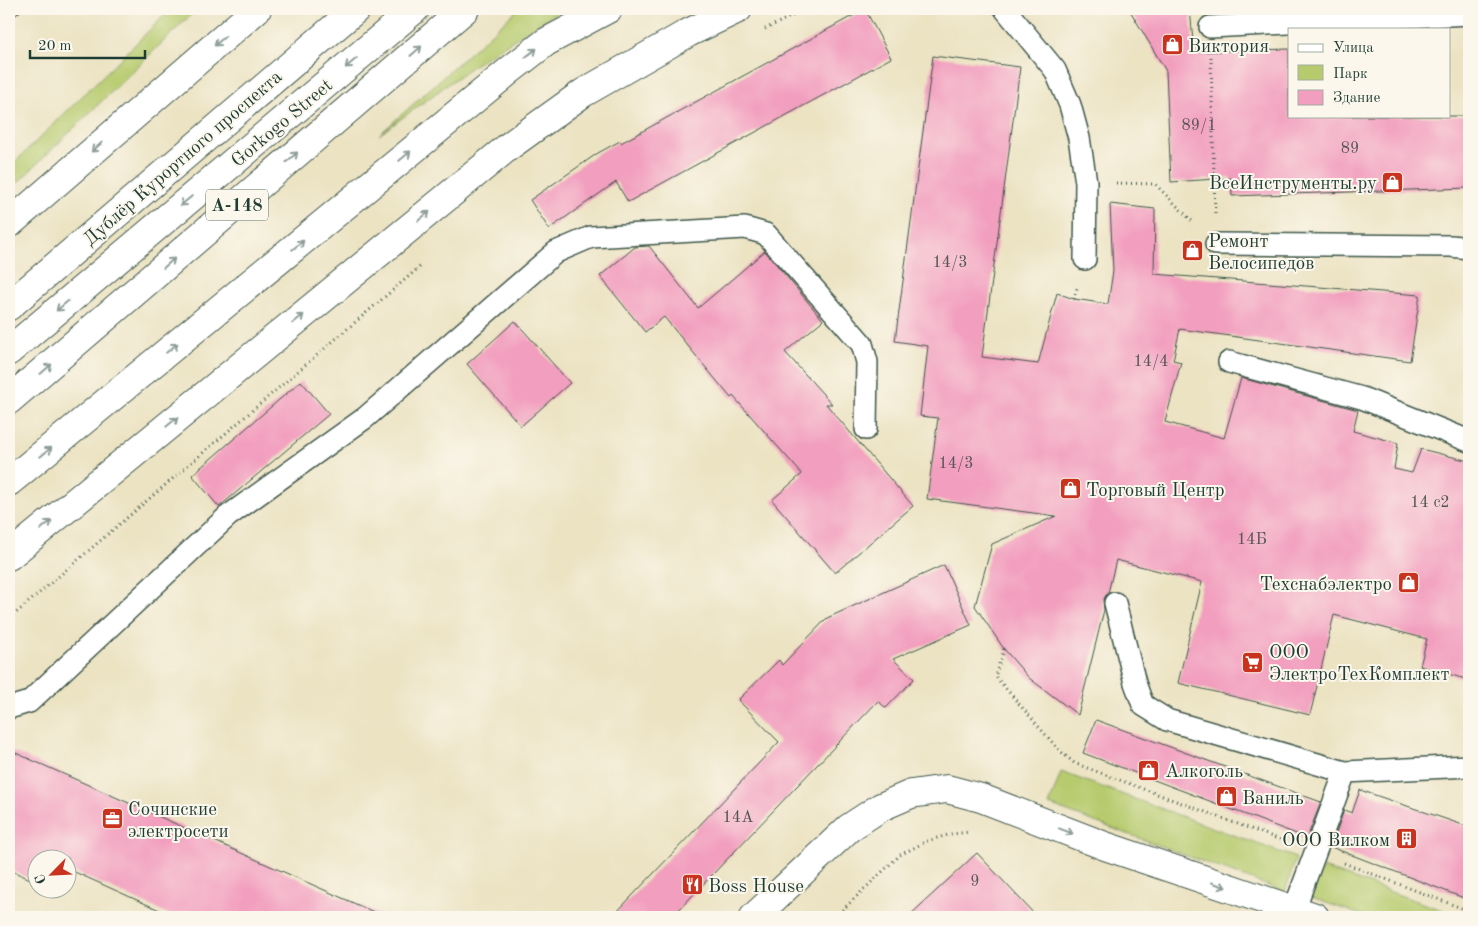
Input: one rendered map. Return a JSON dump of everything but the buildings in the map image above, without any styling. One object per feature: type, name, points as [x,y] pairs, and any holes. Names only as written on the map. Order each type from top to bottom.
[{"type":"main road","points":[[9,224],[257,9]]},
{"type":"main road","name":"Дублёр Курортного проспекта","points":[[9,306],[356,9]]},
{"type":"main road","name":"Gorkogo Street","points":[[9,351],[415,9]]},
{"type":"main road","name":"А-148","points":[[9,400],[465,9]]},
{"type":"main road","points":[[9,482],[546,42],[608,9]]},
{"type":"main road","points":[[9,556],[508,147],[583,93],[688,33],[738,9]]},
{"type":"main road","points":[[754,917],[849,828],[881,807],[911,794],[947,789],[981,798],[1105,846],[1304,914]]},
{"type":"lane","points":[[1005,9],[1055,70],[1070,105],[1086,182],[1085,259]]},
{"type":"lane","points":[[1210,27],[1469,14]]},
{"type":"lane","points":[[9,708],[29,702],[228,516],[365,418],[556,252],[591,237],[745,228],[766,234],[862,344],[867,362],[866,429]]},
{"type":"lane","points":[[1216,244],[1451,246],[1469,248]]},
{"type":"lane","points":[[1229,362],[1362,398],[1469,441]]},
{"type":"lane","points":[[1115,602],[1135,683],[1143,705],[1167,720],[1345,772],[1469,766]]},
{"type":"lane","points":[[1304,914],[1315,853],[1345,772]]},
{"type":"path","points":[[765,29],[807,9]]},
{"type":"path","points":[[1210,27],[1216,244]]},
{"type":"path","points":[[1086,182],[1155,184],[1216,244]]},
{"type":"path","points":[[9,619],[425,262]]},
{"type":"path","points":[[1004,649],[994,676],[1058,749],[1074,763],[1469,911]]},
{"type":"path","points":[[835,917],[900,855],[927,841],[951,834],[973,832]]},
{"type":"path","points":[[9,911],[16,916],[22,917]]},
{"type":"green space","points":[[171,9],[197,9],[9,191],[9,168]]},
{"type":"green space","points":[[518,9],[562,9],[474,65],[379,135]]},
{"type":"green space","points":[[1061,772],[1296,858],[1285,892],[1049,805]]},
{"type":"green space","points":[[1323,868],[1462,917],[1367,917],[1309,897]]},
{"type":"railway","points":[[9,17],[19,9]]},
{"type":"place","name":"Виктория","points":[[1172,45]]},
{"type":"place","name":"ВсеИнструменты.ру","points":[[1393,182]]},
{"type":"place","name":"Ремонт Велосипедов","points":[[1192,251]]},
{"type":"place","name":"Торговый Центр","points":[[1070,489]]},
{"type":"place","name":"Техснабэлектро","points":[[1408,583]]},
{"type":"place","name":"ООО ЭлектроТехКомплект","points":[[1253,662]]},
{"type":"place","name":"Алкоголь","points":[[1149,770]]},
{"type":"place","name":"Ваниль","points":[[1226,797]]},
{"type":"place","name":"Сочинские электросети","points":[[112,819]]},
{"type":"place","name":"ООО Вилком","points":[[1406,839]]},
{"type":"place","name":"Boss House","points":[[692,885]]}]
